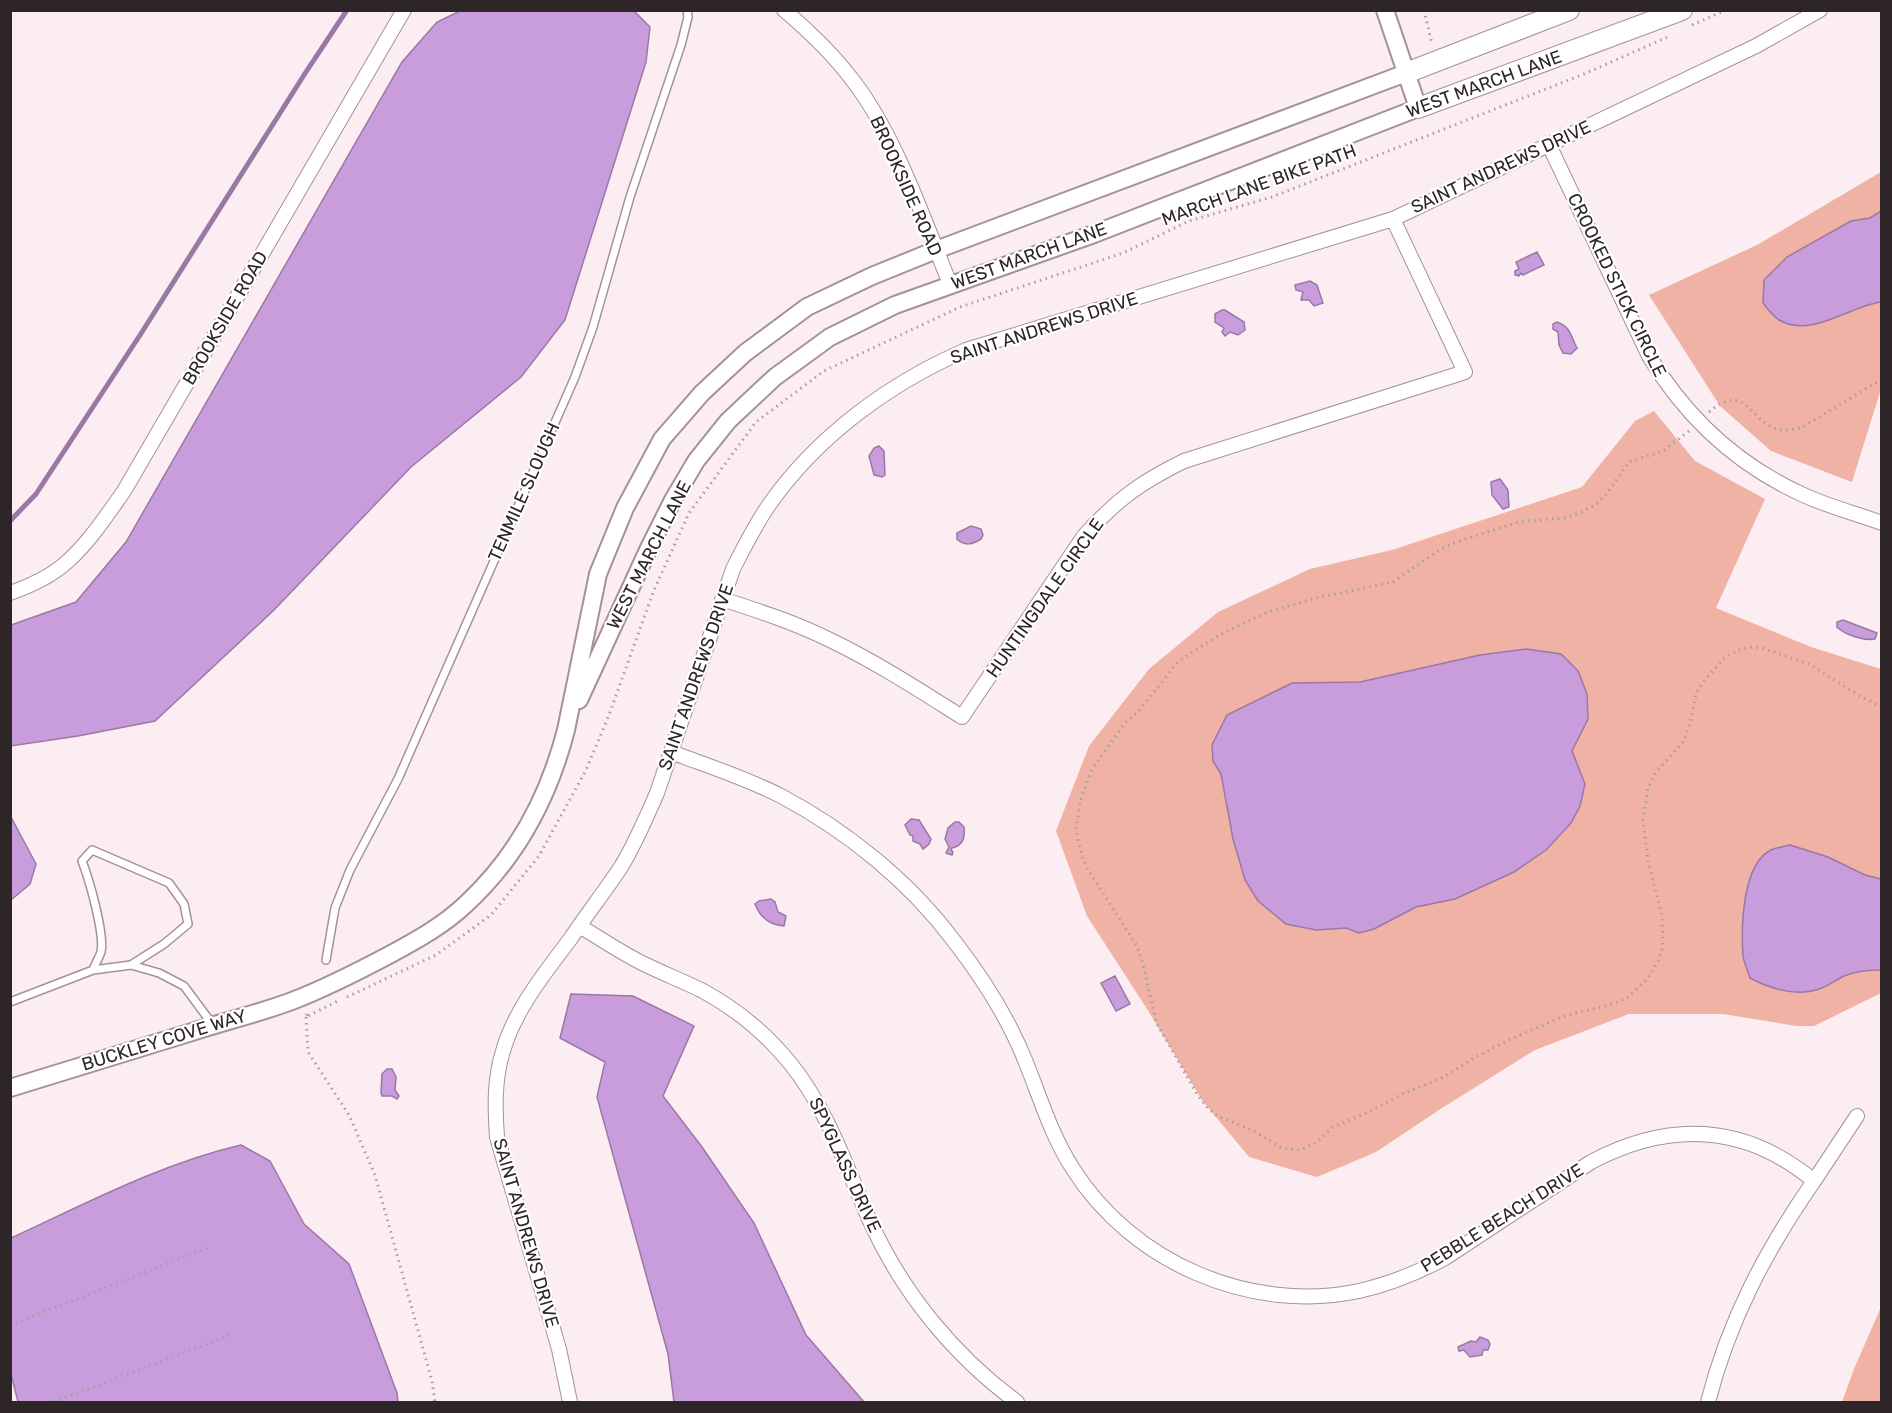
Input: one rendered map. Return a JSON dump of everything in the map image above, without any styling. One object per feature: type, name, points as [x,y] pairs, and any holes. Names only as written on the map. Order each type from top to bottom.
[{"type":"main road","name":"WEST MARCH LANE","points":[[1406,73],[1569,10]]},
{"type":"main road","name":"WEST MARCH LANE","points":[[1418,108],[1686,19]]},
{"type":"street","name":"BROOKSIDE ROAD","points":[[10,593],[30,586],[67,562],[96,530],[124,491],[404,10]]},
{"type":"street","name":"BROOKSIDE ROAD","points":[[784,10],[820,42],[855,83],[883,127],[950,285]]},
{"type":"street","points":[[1385,10],[1418,108]]},
{"type":"street","name":"SAINT ANDREWS DRIVE","points":[[570,1402],[560,1349],[497,1137],[495,1108],[497,1078],[503,1050],[513,1024],[527,1000],[621,866],[642,828],[671,752],[733,569],[769,505],[796,470],[823,443],[864,409],[896,386],[932,365],[966,350],[1393,219],[1756,46],[1820,10]]},
{"type":"street","name":"WEST MARCH LANE","points":[[316,990],[352,975],[432,930],[465,905],[493,876],[522,837],[542,800],[560,753],[598,574],[626,507],[662,439],[702,393],[745,353],[807,307],[872,276],[1406,73]]},
{"type":"street","name":"WEST MARCH LANE","points":[[566,730],[627,594],[673,500],[696,461],[728,421],[775,377],[830,338],[895,305],[1094,234],[1418,108]]},
{"type":"street","name":"CROOKED STICK CIRCLE","points":[[1549,145],[1649,356],[1664,380],[1699,422],[1739,458],[1773,480],[1808,497],[1881,523]]},
{"type":"street","name":"HUNTINGDALE CIRCLE","points":[[722,599],[830,639],[962,717],[1084,536],[1105,512],[1128,493],[1152,477],[1184,461],[1466,372],[1393,219]]},
{"type":"street","name":"PEBBLE BEACH DRIVE","points":[[671,752],[736,775],[781,796],[862,848],[903,885],[954,940],[999,1007],[1024,1058],[1057,1141],[1073,1169],[1092,1195],[1115,1220],[1138,1239],[1166,1258],[1195,1273],[1228,1285],[1289,1296],[1323,1296],[1390,1283],[1421,1271],[1445,1258],[1591,1162],[1616,1149],[1671,1135],[1716,1136],[1754,1144],[1800,1169],[1814,1181]]},
{"type":"street","name":"SPYGLASS DRIVE","points":[[579,926],[643,964],[704,992],[728,1007],[765,1036],[790,1063],[811,1092],[829,1124],[871,1223],[906,1284],[943,1334],[972,1365],[1017,1402]]},
{"type":"street","name":"BUCKLEY COVE WAY","points":[[10,1088],[292,1001],[316,990]]},
{"type":"street","points":[[1708,1402],[1732,1325],[1757,1272],[1785,1223],[1857,1116]]},
{"type":"lane","name":"TENMILE SLOUGH","points":[[326,960],[335,908],[350,870],[398,779],[575,377],[593,327],[630,196],[681,45],[687,10]]},
{"type":"lane","points":[[93,970],[102,950],[88,876],[82,861],[92,850],[169,883],[184,904],[188,924],[164,944],[131,965]]},
{"type":"lane","points":[[10,1002],[93,970],[131,965],[159,973],[183,986],[213,1025]]},
{"type":"path","points":[[1686,19],[1726,10]]},
{"type":"path","name":"MARCH LANE BIKE PATH","points":[[306,1017],[436,955],[490,915],[539,856],[585,770],[609,715],[654,590],[689,513],[756,422],[824,370],[960,307],[1123,253],[1188,221],[1283,192],[1584,74],[1679,32]]},
{"type":"path","points":[[1881,379],[1803,427],[1793,429],[1775,429],[1748,405],[1733,401],[1719,405],[1663,451],[1629,462],[1606,495],[1595,505],[1580,513],[1564,518],[1519,522],[1456,542],[1441,549],[1393,582],[1316,598],[1268,612],[1223,633],[1177,663],[1138,712],[1125,723],[1092,769],[1080,801],[1076,831],[1088,870],[1140,953],[1156,1022],[1197,1094],[1217,1116],[1252,1130],[1280,1147],[1303,1149],[1317,1142],[1333,1127],[1371,1111],[1402,1094],[1440,1079],[1513,1038],[1564,1017],[1627,998],[1654,970],[1663,946],[1662,916],[1648,861],[1643,820],[1648,788],[1655,773],[1684,741],[1696,693],[1725,657],[1750,647],[1762,648],[1809,664],[1881,707]]},
{"type":"path","points":[[316,990],[306,1017],[308,1052],[350,1115],[375,1175],[432,1381],[435,1402]]},
{"type":"path","points":[[10,1325],[207,1248]]},
{"type":"path","points":[[54,1402],[233,1334]]},
{"type":"shaded area","points":[[460,11],[634,11],[650,27],[646,62],[565,320],[521,377],[411,467],[274,610],[155,721],[11,746],[11,625],[76,602],[126,542],[402,62],[437,22]]},
{"type":"shaded area","points":[[1881,172],[1881,389],[1852,482],[1771,451],[1720,406],[1649,295],[1757,245]]},
{"type":"shaded area","points":[[1881,211],[1881,302],[1830,320],[1804,326],[1792,325],[1779,320],[1772,314],[1763,303],[1764,280],[1787,257],[1851,221],[1870,218]]},
{"type":"shaded area","points":[[1537,252],[1544,265],[1523,275],[1521,273],[1519,276],[1515,275],[1515,271],[1519,269],[1516,262]]},
{"type":"shaded area","points":[[1310,281],[1317,285],[1323,303],[1314,306],[1309,300],[1301,300],[1303,292],[1296,290],[1295,285]]},
{"type":"shaded area","points":[[1222,310],[1244,322],[1245,330],[1238,335],[1230,332],[1225,336],[1222,332],[1224,328],[1215,322],[1215,314]]},
{"type":"shaded area","points":[[1557,322],[1568,329],[1577,348],[1571,354],[1563,353],[1559,345],[1558,332],[1553,329],[1553,324]]},
{"type":"shaded area","points":[[1654,411],[1695,461],[1765,499],[1716,608],[1811,647],[1881,669],[1881,993],[1814,1026],[1796,1026],[1723,1014],[1629,1014],[1535,1050],[1376,1152],[1317,1177],[1249,1157],[1202,1100],[1087,916],[1056,831],[1089,746],[1149,669],[1218,612],[1310,569],[1392,550],[1582,487],[1635,421]]},
{"type":"shaded area","points":[[879,446],[884,451],[885,475],[882,477],[874,475],[869,456],[874,448]]},
{"type":"shaded area","points":[[1500,479],[1508,490],[1509,507],[1503,509],[1492,495],[1491,482]]},
{"type":"shaded area","points":[[971,526],[981,529],[983,535],[981,539],[969,544],[957,539],[957,533]]},
{"type":"shaded area","points":[[1843,620],[1877,633],[1875,639],[1860,638],[1845,633],[1837,627],[1837,622]]},
{"type":"shaded area","points":[[1526,649],[1561,654],[1578,671],[1587,694],[1588,719],[1572,751],[1585,784],[1580,806],[1571,823],[1546,850],[1514,872],[1455,899],[1416,907],[1374,929],[1359,933],[1346,928],[1316,930],[1286,924],[1258,901],[1245,880],[1233,839],[1221,774],[1213,761],[1212,745],[1227,715],[1292,683],[1360,682],[1480,655]]},
{"type":"shaded area","points":[[11,817],[36,864],[30,884],[11,900]]},
{"type":"shaded area","points":[[911,819],[919,820],[931,839],[923,849],[920,844],[913,841],[913,836],[910,835],[905,825]]},
{"type":"shaded area","points":[[955,822],[959,822],[964,827],[964,834],[961,843],[952,848],[952,855],[946,853],[949,847],[945,839],[948,828]]},
{"type":"shaded area","points":[[1790,845],[1828,857],[1865,875],[1881,879],[1881,970],[1853,973],[1819,989],[1801,992],[1775,988],[1750,978],[1742,944],[1743,914],[1749,882],[1761,857],[1771,850]]},
{"type":"shaded area","points":[[771,899],[775,902],[778,912],[786,916],[784,926],[766,920],[755,904]]},
{"type":"shaded area","points":[[1115,976],[1130,1004],[1116,1011],[1101,983]]},
{"type":"shaded area","points":[[571,994],[633,996],[694,1026],[663,1096],[702,1147],[754,1223],[806,1335],[864,1402],[674,1402],[668,1354],[597,1097],[605,1062],[560,1038]]},
{"type":"shaded area","points":[[387,1069],[392,1069],[396,1077],[395,1090],[399,1096],[397,1099],[392,1096],[382,1096],[381,1093],[382,1074]]},
{"type":"shaded area","points":[[241,1145],[270,1161],[304,1224],[349,1264],[397,1393],[398,1402],[18,1402],[11,1374],[11,1238],[152,1174]]},
{"type":"shaded area","points":[[1881,1307],[1881,1402],[1842,1402],[1854,1369]]},
{"type":"shaded area","points":[[1480,1337],[1488,1340],[1490,1344],[1488,1350],[1483,1350],[1482,1355],[1470,1357],[1464,1350],[1459,1351],[1458,1347],[1471,1341],[1476,1342]]},
{"type":"waterway","points":[[10,521],[36,494],[347,10]]}]
